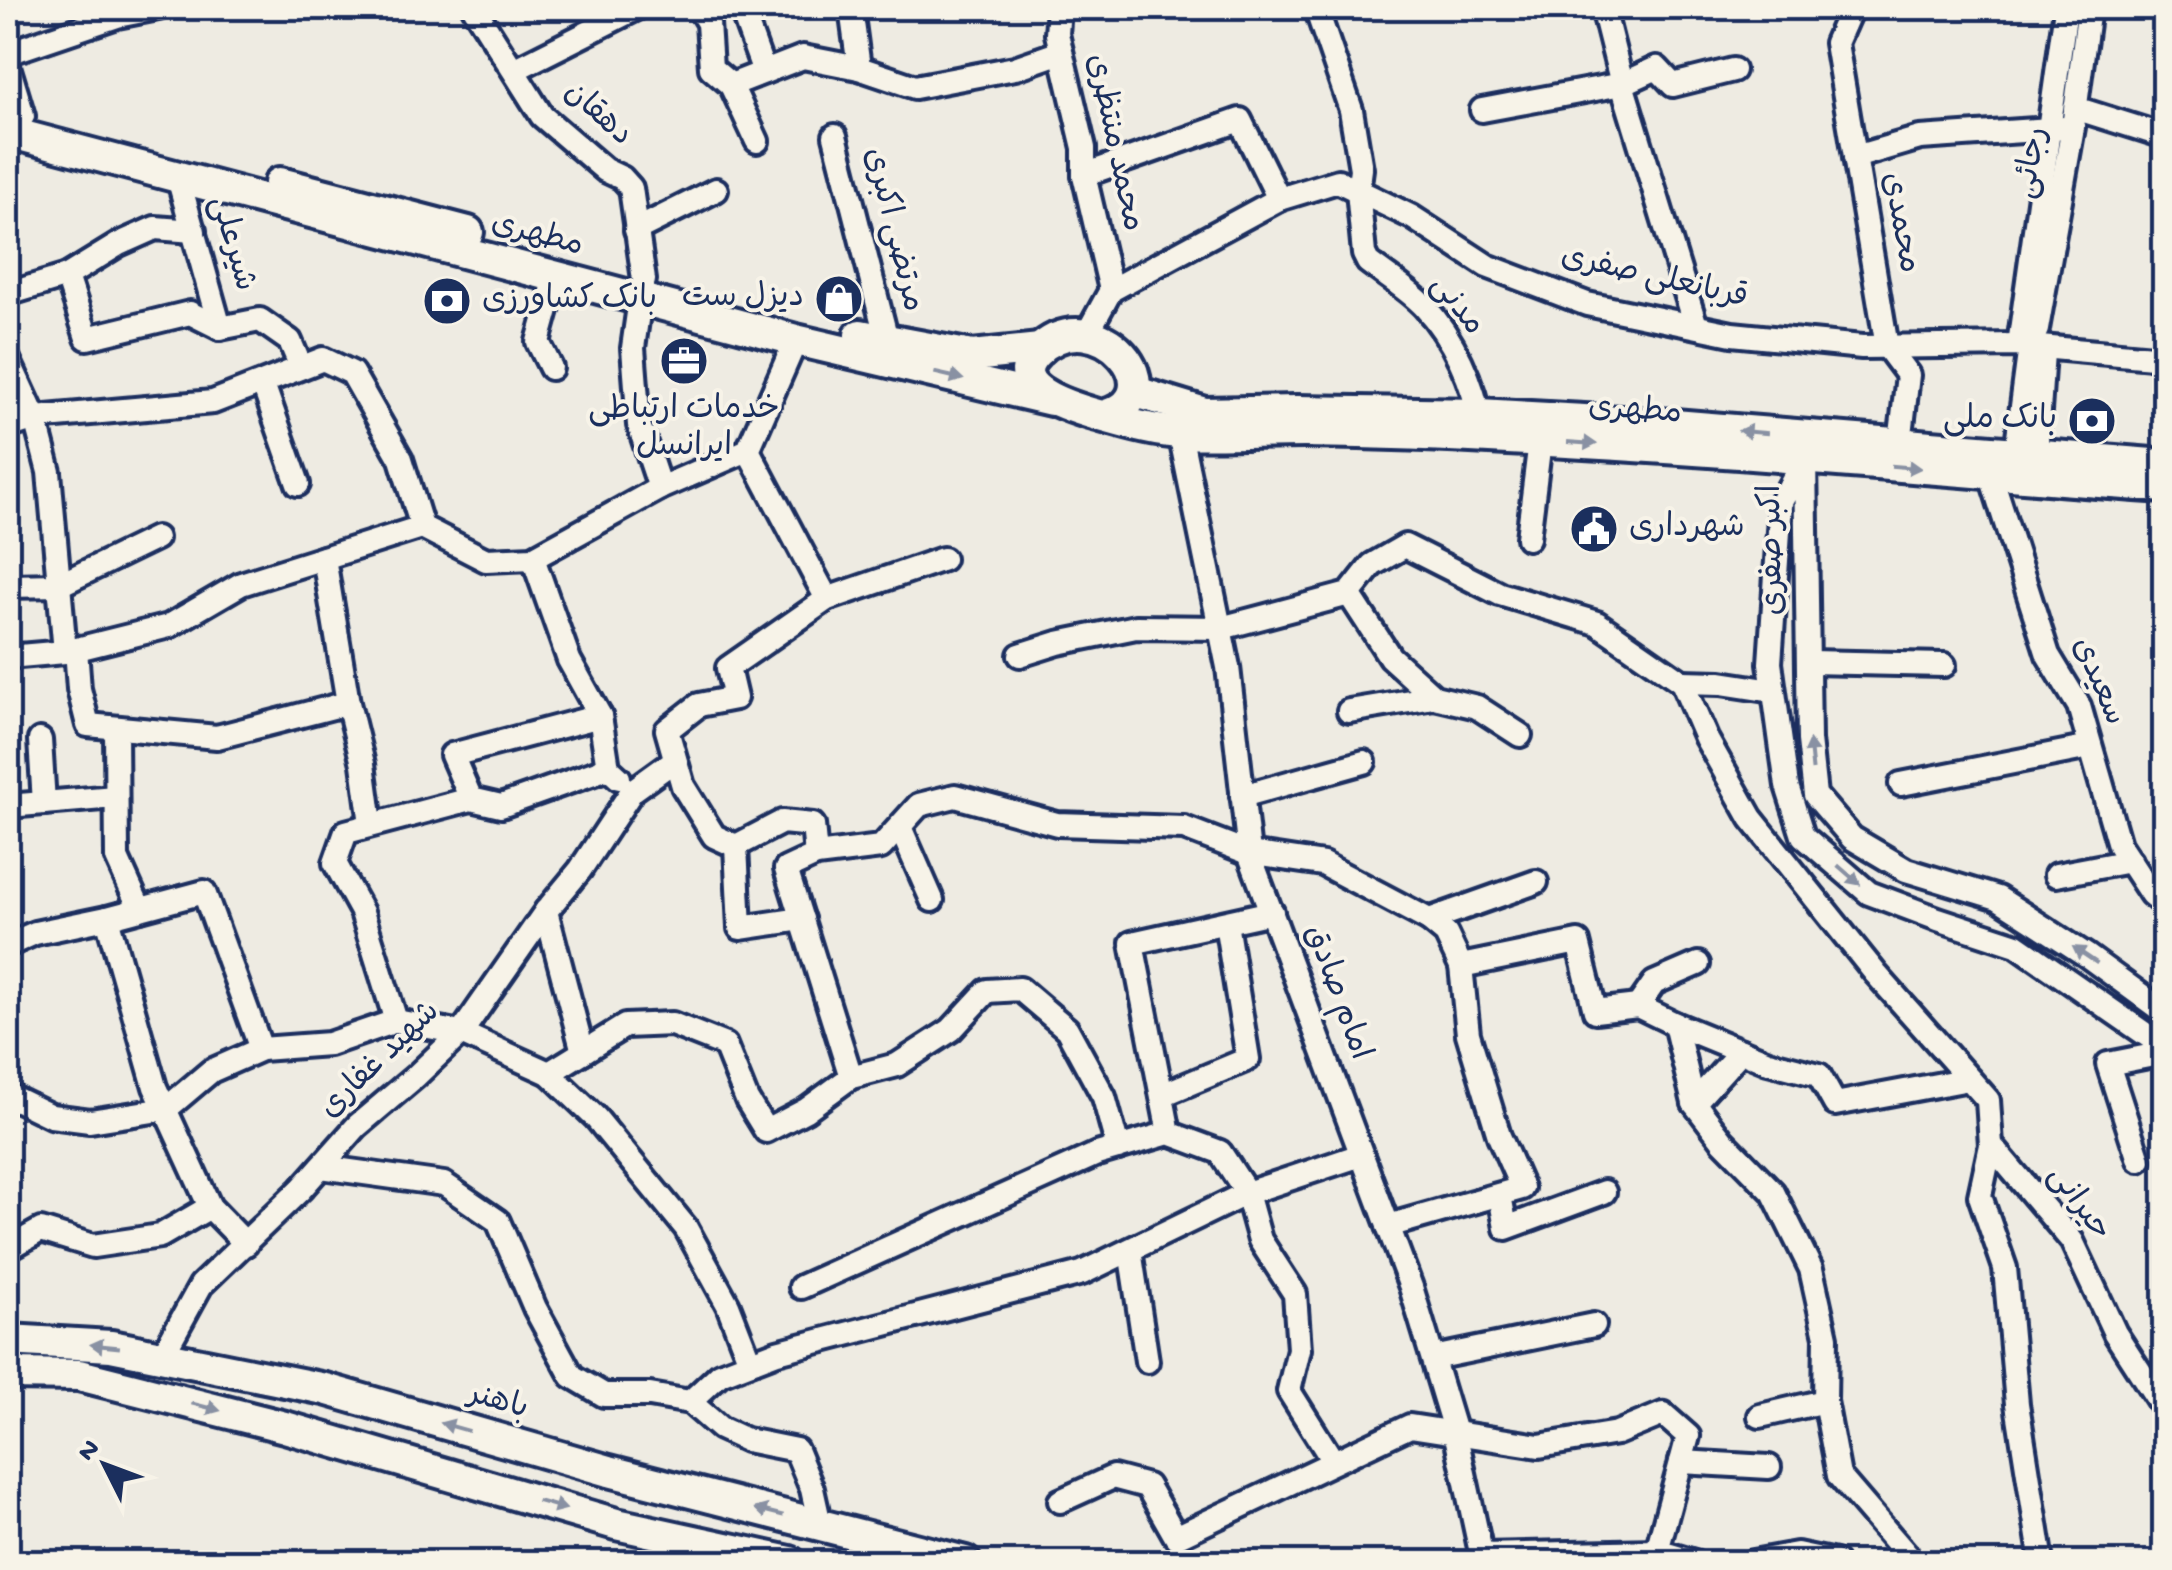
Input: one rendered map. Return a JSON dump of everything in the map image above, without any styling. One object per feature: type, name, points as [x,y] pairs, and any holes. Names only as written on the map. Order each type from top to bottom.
[{"type":"main road","name":"مطهری","points":[[13,120],[178,177],[556,277],[642,290],[972,356],[1040,349]]},
{"type":"main road","name":"مطهری","points":[[13,120],[642,290],[796,340],[1050,400]]},
{"type":"main road","points":[[1072,332],[1088,332],[1120,354],[1133,371],[1136,392],[1118,412],[1102,416],[1050,400],[1034,387],[1027,374],[1030,361],[1040,349],[1072,332]]},
{"type":"main road","name":"مطهری","points":[[1136,392],[1181,420]]},
{"type":"main road","name":"مطهری","points":[[1102,416],[1351,433],[1481,426],[1806,447],[2018,466],[2164,465]]},
{"type":"main road","name":"مطهری","points":[[1481,426],[1540,441],[1806,447],[1900,443],[2018,466],[2164,487]]},
{"type":"main road","name":"باهنر","points":[[8,1340],[111,1346],[325,1389],[609,1471],[965,1562]]},
{"type":"main road","points":[[8,1374],[79,1375],[284,1428],[616,1524],[790,1562]]},
{"type":"street","points":[[8,53],[117,16],[158,8]]},
{"type":"street","name":"دهقان","points":[[474,8],[542,116],[631,188],[642,290],[632,348],[639,425],[660,488]]},
{"type":"street","points":[[514,70],[637,8]]},
{"type":"street","points":[[699,8],[708,23],[711,68],[732,85],[757,141]]},
{"type":"street","points":[[741,8],[764,72]]},
{"type":"street","points":[[851,8],[859,68]]},
{"type":"street","name":"محمد منتظری","points":[[1059,8],[1057,34],[1111,290]]},
{"type":"street","name":"مدنی","points":[[1323,8],[1317,11],[1352,110],[1362,169],[1358,191],[1364,254],[1368,262],[1423,305],[1466,374],[1481,426]]},
{"type":"street","points":[[1603,8],[1622,84],[1696,326]]},
{"type":"street","points":[[2066,8],[2066,122]]},
{"type":"street","name":"رجائی","points":[[2018,466],[2032,342],[2066,122],[2089,8]]},
{"type":"street","name":"محمدی","points":[[1852,9],[1836,42],[1887,347],[1908,375],[1900,443]]},
{"type":"street","points":[[732,85],[803,57],[859,68],[915,87],[1014,68],[1061,52]]},
{"type":"street","points":[[8,66],[13,120]]},
{"type":"street","points":[[1482,110],[1622,84],[1656,68],[1673,85],[1732,70]]},
{"type":"street","points":[[1084,175],[1240,120],[1279,199]]},
{"type":"street","points":[[1855,157],[1920,138],[2066,122],[2164,136]]},
{"type":"street","name":"مرتضی اکبری","points":[[835,136],[887,340]]},
{"type":"street","name":"شیرعلی","points":[[178,177],[220,328]]},
{"type":"street","name":"قربانعلی صفری","points":[[1111,290],[1279,199],[1338,181],[1412,217],[1487,266],[1587,304],[1732,334],[1862,347],[2032,342],[2164,358]]},
{"type":"street","points":[[636,230],[716,190]]},
{"type":"street","points":[[8,294],[67,276],[119,244],[155,228],[194,232]]},
{"type":"street","points":[[67,276],[87,338],[190,313],[220,328],[260,320],[290,341],[301,367]]},
{"type":"street","points":[[550,368],[538,342],[556,277]]},
{"type":"street","points":[[1088,332],[1111,290]]},
{"type":"street","points":[[8,657],[71,650],[169,626],[241,584],[422,527],[486,560],[534,558],[660,488],[748,450],[796,340]]},
{"type":"street","points":[[8,359],[35,418],[49,472],[59,585],[88,725],[217,737],[348,702]]},
{"type":"street","points":[[8,428],[35,418],[213,402],[322,359],[352,373],[401,459],[422,527]]},
{"type":"street","points":[[263,384],[298,484]]},
{"type":"street","name":"امام صادق","points":[[1181,420],[1228,666],[1249,854],[1388,1226],[1432,1358],[1456,1436],[1483,1559]]},
{"type":"street","points":[[1528,538],[1540,441]]},
{"type":"street","name":"اکبر صفری","points":[[1806,447],[1809,740],[1815,795],[1852,838],[1906,870],[1998,898],[2164,1012]]},
{"type":"street","name":"اکبر صفری","points":[[1806,447],[1781,502],[1770,663],[1786,786],[1803,836],[1869,892],[1938,920],[2017,945],[2164,1050]]},
{"type":"street","points":[[748,450],[827,599]]},
{"type":"street","name":"سعیدی","points":[[2018,466],[2048,655],[2079,706],[2119,845],[2151,894],[2164,905]]},
{"type":"street","points":[[8,586],[59,585],[156,538]]},
{"type":"street","points":[[1020,656],[1058,643],[1136,627],[1220,628],[1349,594],[1372,565],[1405,546],[1500,594],[1597,622],[1682,682],[1706,738],[1751,818],[1876,974],[1988,1100],[1991,1145],[1980,1196],[2005,1268],[2017,1404],[2042,1562]]},
{"type":"street","points":[[324,558],[372,824]]},
{"type":"street","points":[[534,558],[570,660],[600,716],[608,768],[632,792]]},
{"type":"street","points":[[736,846],[714,836],[683,786],[667,730],[699,705],[735,698],[728,668],[827,599],[943,559]]},
{"type":"street","points":[[1349,594],[1390,657],[1434,697]]},
{"type":"street","points":[[1810,662],[1944,666]]},
{"type":"street","points":[[1682,682],[1773,691]]},
{"type":"street","points":[[1349,711],[1434,697],[1477,706],[1520,735]]},
{"type":"street","points":[[471,799],[452,755],[600,716]]},
{"type":"street","points":[[116,730],[117,858],[140,910]]},
{"type":"street","points":[[40,740],[44,803]]},
{"type":"street","points":[[1901,784],[2090,747]]},
{"type":"street","name":"شهید غفاری","points":[[162,1356],[202,1285],[357,1126],[460,1033],[632,792],[676,760]]},
{"type":"street","points":[[1242,796],[1364,762]]},
{"type":"street","points":[[396,1021],[362,912],[335,863],[346,832],[471,799],[501,806],[608,768]]},
{"type":"street","points":[[850,1077],[786,870],[816,855],[882,847],[919,805],[955,796],[1057,824],[1184,828],[1249,854],[1323,864],[1429,920],[1446,934],[1461,966],[1468,1034],[1499,1136],[1522,1188],[1388,1226]]},
{"type":"street","points":[[8,806],[116,797]]},
{"type":"street","points":[[736,846],[782,822],[814,825],[816,855]]},
{"type":"street","points":[[900,827],[932,900]]},
{"type":"street","points":[[736,846],[740,928],[802,919]]},
{"type":"street","points":[[2056,874],[2130,862]]},
{"type":"street","points":[[1429,920],[1536,882]]},
{"type":"street","points":[[8,945],[35,933],[204,892],[261,1049]]},
{"type":"street","points":[[546,911],[583,1052]]},
{"type":"street","points":[[1169,1133],[1132,943],[1272,912]]},
{"type":"street","points":[[107,918],[156,1087],[210,1208],[246,1244]]},
{"type":"street","points":[[1162,1095],[1248,1059],[1226,922]]},
{"type":"street","points":[[1461,966],[1578,942],[1595,1012],[1638,1006],[1741,1050],[1819,1076],[1835,1104],[1970,1079]]},
{"type":"street","points":[[1638,1006],[1654,983],[1698,964]]},
{"type":"street","points":[[549,1073],[625,1026],[672,1024],[726,1045],[747,1100],[766,1130],[806,1110],[850,1077],[898,1066],[951,1030],[987,991],[1020,989],[1067,1029],[1104,1097],[1118,1148]]},
{"type":"street","points":[[8,1095],[52,1116],[90,1121],[166,1109],[212,1071],[261,1049],[328,1044],[396,1021],[460,1033],[549,1073],[596,1118],[686,1228],[728,1306],[750,1362]]},
{"type":"street","points":[[1675,1024],[1694,1103],[1723,1141],[1773,1192],[1811,1269],[1826,1337],[1825,1401],[1839,1476],[1913,1562]]},
{"type":"street","points":[[1694,1103],[1741,1050]]},
{"type":"street","points":[[2139,1160],[2108,1064],[2164,1050]]},
{"type":"street","points":[[800,1287],[1096,1154],[1169,1133],[1220,1152],[1247,1193],[1260,1240],[1296,1294],[1300,1348],[1288,1390],[1333,1461]]},
{"type":"street","name":"حیرانی","points":[[1991,1145],[2072,1240],[2115,1333],[2164,1408]]},
{"type":"street","points":[[690,1402],[720,1374],[777,1352],[1082,1273],[1247,1193],[1361,1155]]},
{"type":"street","points":[[320,1167],[444,1184],[498,1222],[535,1308],[572,1376],[604,1395],[650,1395],[690,1402],[720,1428],[746,1440],[796,1450],[812,1489],[820,1525]]},
{"type":"street","points":[[1500,1194],[1506,1228],[1604,1192]]},
{"type":"street","points":[[8,1245],[11,1247],[42,1230],[93,1246],[160,1236],[210,1208]]},
{"type":"street","points":[[1130,1250],[1147,1361]]},
{"type":"street","points":[[1432,1358],[1594,1325]]},
{"type":"street","points":[[1760,1416],[1825,1401]]},
{"type":"street","points":[[1060,1501],[1113,1478],[1147,1486],[1176,1537],[1410,1426],[1539,1446],[1617,1433],[1663,1414],[1688,1436],[1681,1462],[1676,1558],[1483,1559]]},
{"type":"street","points":[[1681,1462],[1769,1468]]},
{"type":"street","points":[[1753,1562],[1797,1554],[1835,1562]]},
{"type":"place","name":"دیزل ست","points":[[839,299]]},
{"type":"place","name":"بانک کشاورزی","points":[[447,301]]},
{"type":"place","name":"خدمات ارتباطی ایرانسل","points":[[684,361]]},
{"type":"place","name":"بانک ملی","points":[[2092,421]]},
{"type":"place","name":"شهرداری","points":[[1594,529]]}]
